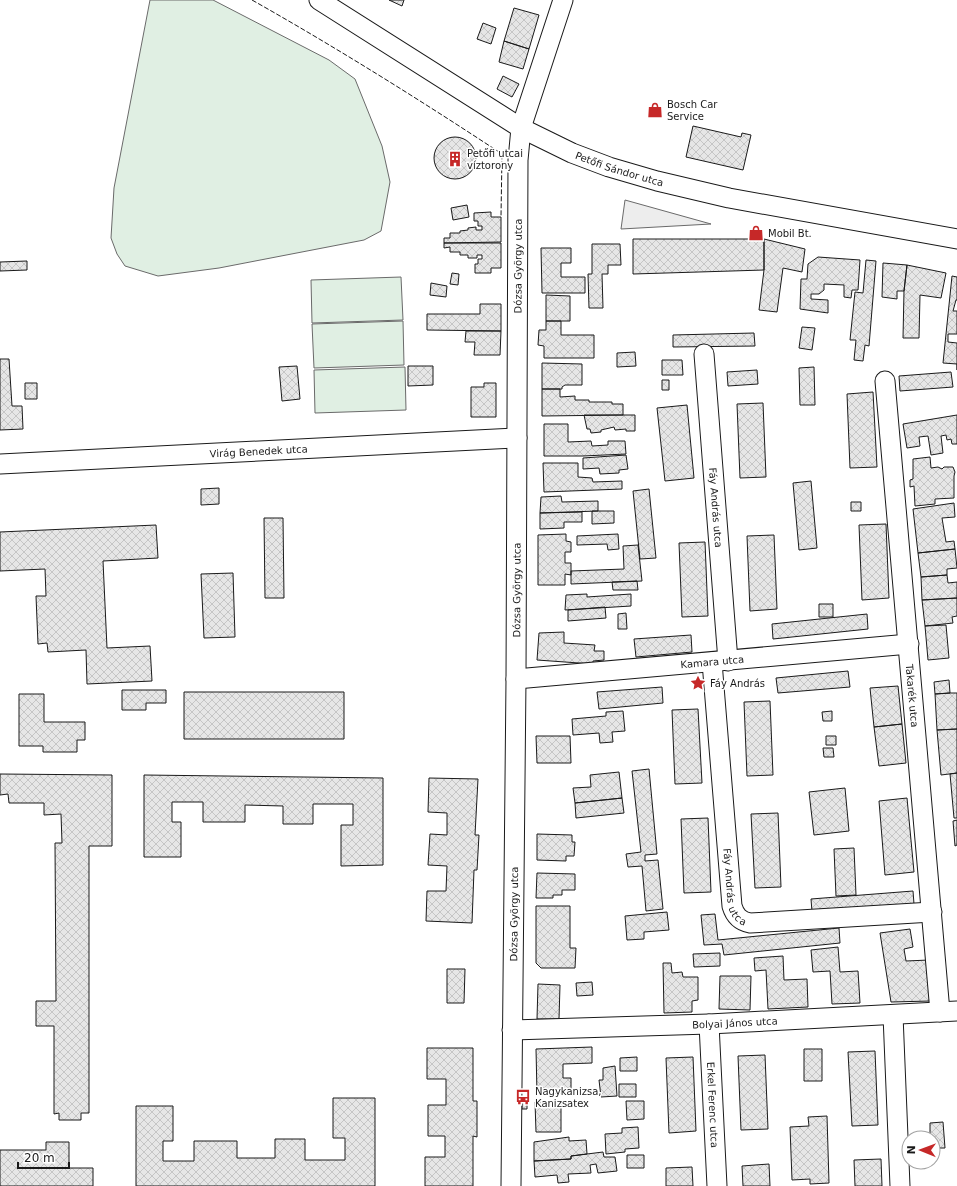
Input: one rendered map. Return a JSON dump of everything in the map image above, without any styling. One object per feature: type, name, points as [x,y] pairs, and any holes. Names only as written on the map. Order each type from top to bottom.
[{"type":"street","name":"Petőfi Sándor utca","points":[[319,0],[521,128],[572,153],[609,167],[657,181],[729,198],[957,239]]},
{"type":"street","name":"Dózsa György utca","points":[[510,1186],[516,679],[518,160],[521,128],[563,0]]},
{"type":"street","name":"Fáy András utca","points":[[704,354],[732,906],[737,916],[741,920],[750,923],[932,912]]},
{"type":"street","name":"Takarék utca","points":[[885,381],[932,912],[948,1012]]},
{"type":"street","name":"Virág Benedek utca","points":[[0,464],[517,438]]},
{"type":"street","name":"Kamara utca","points":[[516,679],[909,644]]},
{"type":"street","name":"Bolyai János utca","points":[[512,1030],[709,1024],[948,1012]]},
{"type":"street","points":[[893,1015],[900,1186]]},
{"type":"street","name":"Erkel Ferenc utca","points":[[709,1024],[717,1186]]},
{"type":"green space","points":[[150,0],[213,0],[329,60],[355,79],[382,146],[390,182],[381,231],[364,240],[219,268],[158,276],[125,266],[117,254],[111,238],[114,188]]},
{"type":"green space","points":[[401,277],[403,320],[312,323],[311,280]]},
{"type":"green space","points":[[403,321],[404,365],[314,368],[312,324]]},
{"type":"green space","points":[[405,367],[406,410],[315,413],[314,370]]},
{"type":"shaded area","points":[[625,200],[711,224],[621,229]]},
{"type":"building","points":[[389,0],[404,0],[402,6]]},
{"type":"building","points":[[514,8],[539,15],[529,49],[504,41]]},
{"type":"building","points":[[483,23],[496,28],[491,44],[477,39]]},
{"type":"building","points":[[504,41],[529,49],[523,69],[499,62]]},
{"type":"building","points":[[503,76],[519,84],[512,97],[497,89]]},
{"type":"building","points":[[693,126],[741,137],[742,133],[751,135],[743,170],[686,157]]},
{"type":"building","name":"Petőfi utcai víztorony","points":[[455,137],[470,143],[476,158],[470,173],[455,179],[440,173],[434,158],[440,143]]},
{"type":"building","points":[[467,205],[469,217],[453,220],[451,208]]},
{"type":"building","points":[[491,212],[491,217],[501,217],[501,242],[444,243],[444,238],[450,238],[450,233],[460,233],[460,231],[468,230],[468,228],[476,227],[476,230],[482,230],[482,226],[478,226],[478,221],[474,221],[474,213]]},
{"type":"building","points":[[633,239],[764,239],[764,270],[633,274]]},
{"type":"building","points":[[764,239],[805,249],[802,272],[783,268],[777,312],[759,310],[764,270]]},
{"type":"building","points":[[444,243],[501,243],[501,268],[491,268],[491,273],[475,273],[475,264],[478,264],[478,259],[482,259],[482,255],[477,255],[477,258],[468,258],[468,255],[460,255],[460,252],[450,252],[450,247],[444,248]]},
{"type":"building","points":[[592,244],[620,244],[621,265],[608,265],[608,274],[602,274],[603,308],[589,308],[588,274],[592,274]]},
{"type":"building","points":[[541,248],[571,248],[571,263],[561,263],[561,277],[585,277],[585,293],[542,293]]},
{"type":"building","points":[[818,257],[860,260],[858,290],[852,290],[851,298],[844,297],[844,285],[824,284],[824,290],[819,294],[811,294],[811,299],[828,300],[828,313],[800,309],[801,279],[807,279],[808,264]]},
{"type":"building","points":[[866,260],[876,261],[869,346],[865,345],[863,361],[854,360],[856,340],[850,340],[855,292],[863,293]]},
{"type":"building","points":[[27,261],[27,270],[0,271],[0,262]]},
{"type":"building","points":[[883,263],[907,265],[904,291],[897,291],[897,299],[882,297]]},
{"type":"building","points":[[907,265],[946,273],[941,298],[920,295],[919,338],[903,338],[904,291]]},
{"type":"building","points":[[452,273],[459,274],[458,285],[450,284]]},
{"type":"building","points":[[952,276],[957,277],[957,300],[953,311],[957,311],[957,334],[948,334],[948,342],[957,343],[957,364],[943,363]]},
{"type":"building","points":[[431,283],[447,286],[446,297],[430,295]]},
{"type":"building","points":[[546,295],[570,296],[570,321],[546,321]]},
{"type":"building","points":[[480,304],[501,304],[501,331],[427,330],[427,314],[480,314]]},
{"type":"building","points":[[546,321],[561,321],[561,335],[594,335],[594,358],[544,358],[544,346],[538,345],[539,330],[546,330]]},
{"type":"building","points":[[802,327],[815,328],[812,350],[799,348]]},
{"type":"building","points":[[466,331],[501,331],[500,355],[474,355],[475,342],[465,342]]},
{"type":"building","points":[[754,333],[755,346],[673,347],[673,335]]},
{"type":"building","points":[[635,352],[636,366],[617,367],[617,353]]},
{"type":"building","points":[[0,359],[9,359],[12,406],[22,406],[23,429],[0,430]]},
{"type":"building","points":[[662,360],[682,360],[683,375],[662,375]]},
{"type":"building","points":[[542,363],[582,364],[582,385],[565,385],[562,389],[542,389]]},
{"type":"building","points":[[297,366],[300,399],[282,401],[279,367]]},
{"type":"building","points":[[408,366],[433,366],[433,385],[408,386]]},
{"type":"building","points":[[814,367],[815,405],[800,405],[799,368]]},
{"type":"building","points":[[757,370],[758,384],[728,386],[727,372]]},
{"type":"building","points":[[951,372],[953,387],[900,391],[899,376]]},
{"type":"building","points":[[662,380],[669,380],[669,390],[662,390]]},
{"type":"building","points":[[25,383],[37,383],[37,399],[25,399]]},
{"type":"building","points":[[484,383],[496,383],[496,417],[471,417],[471,387],[484,387]]},
{"type":"building","points":[[542,389],[560,389],[560,397],[575,396],[575,400],[623,404],[623,415],[542,416]]},
{"type":"building","points":[[873,392],[877,467],[850,468],[847,394]]},
{"type":"building","points":[[763,403],[766,477],[740,478],[737,404]]},
{"type":"building","points":[[687,405],[694,478],[665,481],[657,408]]},
{"type":"building","points":[[584,415],[635,415],[635,431],[626,431],[626,429],[615,430],[614,427],[601,430],[601,432],[591,433],[590,429],[587,429]]},
{"type":"building","points":[[957,415],[957,444],[952,444],[951,439],[947,440],[946,435],[941,436],[943,453],[931,455],[928,436],[919,437],[920,446],[907,448],[903,424]]},
{"type":"building","points":[[544,424],[568,424],[568,442],[591,441],[592,446],[608,445],[608,441],[625,441],[626,454],[544,456]]},
{"type":"building","points":[[626,455],[628,469],[619,470],[619,473],[600,474],[599,468],[583,469],[583,458]]},
{"type":"building","points":[[930,457],[931,468],[938,467],[942,469],[944,467],[953,467],[955,472],[954,498],[935,499],[935,504],[915,506],[914,486],[910,487],[910,480],[913,479],[913,459]]},
{"type":"building","points":[[543,463],[578,463],[578,477],[592,478],[593,482],[622,481],[622,489],[544,492]]},
{"type":"building","points":[[811,481],[817,548],[799,550],[793,483]]},
{"type":"building","points":[[219,488],[219,504],[201,505],[201,489]]},
{"type":"building","points":[[649,489],[656,558],[640,559],[633,491]]},
{"type":"building","points":[[561,496],[562,502],[598,501],[598,511],[540,513],[541,497]]},
{"type":"building","points":[[851,502],[861,502],[861,511],[851,511]]},
{"type":"building","points":[[954,503],[955,517],[942,518],[946,542],[954,541],[955,549],[918,553],[913,509]]},
{"type":"building","points":[[592,511],[614,511],[614,523],[592,524]]},
{"type":"building","points":[[582,512],[582,522],[564,522],[564,528],[540,529],[540,513]]},
{"type":"building","points":[[264,518],[283,518],[284,598],[265,598]]},
{"type":"building","points":[[886,524],[889,598],[862,600],[859,525]]},
{"type":"building","points":[[156,525],[158,558],[103,561],[107,648],[150,646],[152,681],[87,684],[86,650],[48,652],[47,643],[38,644],[36,596],[46,596],[45,569],[0,571],[0,532]]},
{"type":"building","points":[[566,534],[566,541],[571,542],[571,552],[565,552],[565,563],[571,563],[571,575],[565,574],[565,585],[538,585],[538,535]]},
{"type":"building","points":[[618,534],[619,549],[608,550],[607,544],[577,545],[577,536]]},
{"type":"building","points":[[774,535],[777,609],[750,611],[747,536]]},
{"type":"building","points":[[705,542],[708,616],[682,617],[679,543]]},
{"type":"building","points":[[638,545],[642,581],[571,584],[571,571],[624,569],[623,546]]},
{"type":"building","points":[[955,549],[957,568],[947,569],[947,575],[921,577],[918,553]]},
{"type":"building","points":[[233,573],[235,637],[204,638],[201,574]]},
{"type":"building","points":[[947,575],[948,583],[957,582],[957,598],[922,600],[921,577]]},
{"type":"building","points":[[637,581],[638,590],[613,590],[612,582]]},
{"type":"building","points":[[587,594],[587,597],[631,594],[631,606],[565,610],[566,595]]},
{"type":"building","points":[[957,598],[957,616],[952,617],[953,623],[925,626],[922,600]]},
{"type":"building","points":[[819,604],[833,604],[833,617],[819,617]]},
{"type":"building","points":[[605,607],[606,618],[568,621],[568,610]]},
{"type":"building","points":[[626,613],[627,629],[618,629],[618,614]]},
{"type":"building","points":[[867,614],[868,629],[773,639],[772,624]]},
{"type":"building","points":[[946,625],[949,658],[928,660],[925,626]]},
{"type":"building","points":[[564,632],[564,643],[595,645],[594,651],[604,651],[604,660],[593,661],[593,664],[537,660],[539,633]]},
{"type":"building","points":[[691,635],[692,652],[636,657],[634,639]]},
{"type":"building","points":[[848,671],[850,687],[778,693],[776,678]]},
{"type":"building","points":[[949,680],[950,693],[935,694],[934,682]]},
{"type":"building","points":[[898,686],[902,724],[874,727],[870,688]]},
{"type":"building","points":[[662,687],[663,703],[599,709],[597,692]]},
{"type":"building","points":[[122,690],[166,690],[166,703],[146,703],[146,710],[122,710]]},
{"type":"building","points":[[184,692],[344,692],[344,739],[184,739]]},
{"type":"building","points":[[957,693],[957,729],[937,730],[935,694]]},
{"type":"building","points":[[19,694],[44,694],[44,722],[85,722],[85,740],[77,740],[77,752],[43,752],[43,746],[19,746]]},
{"type":"building","points":[[770,701],[773,775],[747,776],[744,702]]},
{"type":"building","points":[[698,709],[702,783],[675,784],[672,710]]},
{"type":"building","points":[[623,711],[625,731],[612,732],[613,742],[600,743],[599,733],[573,735],[572,719],[606,716],[606,712]]},
{"type":"building","points":[[832,711],[832,721],[823,721],[822,712]]},
{"type":"building","points":[[902,724],[906,763],[879,766],[874,727]]},
{"type":"building","points":[[957,729],[957,773],[941,775],[937,730]]},
{"type":"building","points":[[536,736],[570,736],[571,763],[537,763]]},
{"type":"building","points":[[826,736],[836,736],[836,745],[826,745]]},
{"type":"building","points":[[823,748],[833,748],[834,757],[824,757]]},
{"type":"building","points":[[649,769],[657,854],[645,855],[645,861],[658,860],[663,909],[646,911],[642,866],[628,867],[626,854],[641,852],[632,771]]},
{"type":"building","points":[[619,772],[622,798],[575,803],[573,788],[591,787],[590,775]]},
{"type":"building","points":[[957,773],[957,818],[954,818],[950,774]]},
{"type":"building","points":[[0,774],[112,775],[112,846],[89,846],[89,1113],[81,1113],[81,1120],[59,1120],[59,1113],[54,1114],[54,1026],[36,1026],[36,1001],[56,1001],[55,843],[62,843],[61,814],[44,815],[44,803],[9,803],[8,794],[0,795]]},
{"type":"building","points":[[144,775],[383,778],[383,865],[341,866],[341,825],[353,825],[353,804],[313,804],[313,824],[283,824],[283,806],[245,805],[245,822],[203,822],[203,802],[172,802],[172,822],[181,822],[181,857],[144,857]]},
{"type":"building","points":[[429,778],[478,779],[475,835],[479,835],[477,870],[474,870],[472,923],[426,921],[427,891],[446,891],[447,866],[428,865],[430,834],[447,835],[447,813],[428,812]]},
{"type":"building","points":[[845,788],[849,831],[814,835],[809,792]]},
{"type":"building","points":[[622,798],[624,813],[576,818],[575,803]]},
{"type":"building","points":[[907,798],[914,872],[885,875],[879,801]]},
{"type":"building","points":[[778,813],[781,887],[755,888],[751,814]]},
{"type":"building","points":[[708,818],[711,892],[684,893],[681,819]]},
{"type":"building","points":[[957,820],[957,845],[955,846],[953,821]]},
{"type":"building","points":[[537,834],[572,835],[572,842],[575,842],[574,856],[566,856],[566,861],[537,860]]},
{"type":"building","points":[[854,848],[856,895],[836,896],[834,849]]},
{"type":"building","points":[[537,873],[575,874],[575,890],[562,890],[562,895],[553,895],[553,898],[536,898]]},
{"type":"building","points":[[913,891],[914,904],[812,912],[811,899]]},
{"type":"building","points":[[536,906],[570,906],[570,948],[576,948],[575,968],[541,968],[536,963]]},
{"type":"building","points":[[667,912],[669,930],[644,932],[644,939],[627,940],[625,916]]},
{"type":"building","points":[[715,914],[718,940],[839,928],[840,943],[724,955],[722,944],[704,945],[701,915]]},
{"type":"building","points":[[910,929],[913,947],[904,949],[906,961],[929,960],[931,1001],[891,1002],[880,933]]},
{"type":"building","points":[[838,947],[840,972],[858,971],[860,1003],[832,1004],[830,971],[813,972],[811,950]]},
{"type":"building","points":[[720,953],[720,966],[694,967],[693,954]]},
{"type":"building","points":[[783,956],[784,980],[807,979],[808,1007],[768,1009],[766,970],[755,971],[754,958]]},
{"type":"building","points":[[663,963],[671,963],[672,973],[682,972],[683,977],[698,977],[698,1000],[692,1001],[692,1012],[664,1013]]},
{"type":"building","points":[[447,969],[465,969],[464,1003],[447,1003]]},
{"type":"building","points":[[720,976],[751,976],[750,1010],[719,1009]]},
{"type":"building","points":[[592,982],[593,995],[577,996],[576,983]]},
{"type":"building","points":[[538,984],[560,985],[559,1019],[537,1019]]},
{"type":"building","points":[[592,1047],[592,1063],[563,1064],[563,1078],[571,1078],[571,1093],[537,1094],[536,1049]]},
{"type":"building","points":[[427,1048],[473,1048],[473,1101],[477,1101],[477,1137],[473,1136],[473,1186],[425,1186],[425,1157],[445,1157],[445,1136],[428,1136],[428,1105],[446,1105],[446,1079],[427,1079]]},
{"type":"building","points":[[804,1049],[822,1049],[822,1081],[804,1081]]},
{"type":"building","points":[[875,1051],[878,1125],[852,1126],[848,1052]]},
{"type":"building","points":[[765,1055],[768,1129],[741,1130],[738,1056]]},
{"type":"building","points":[[637,1057],[637,1071],[620,1071],[620,1058]]},
{"type":"building","points":[[693,1057],[696,1131],[669,1133],[666,1058]]},
{"type":"building","points":[[615,1066],[617,1096],[601,1097],[599,1080],[603,1080],[603,1068]]},
{"type":"building","points":[[619,1084],[636,1084],[636,1097],[619,1097]]},
{"type":"building","points":[[333,1098],[375,1098],[375,1186],[136,1186],[136,1106],[173,1106],[173,1141],[163,1141],[163,1161],[194,1161],[194,1141],[237,1141],[237,1158],[275,1158],[275,1139],[305,1139],[305,1160],[345,1160],[345,1138],[333,1138]]},
{"type":"building","points":[[522,1101],[527,1101],[527,1109],[522,1109]]},
{"type":"building","points":[[561,1101],[561,1132],[536,1132],[535,1102]]},
{"type":"building","points":[[626,1101],[644,1101],[644,1119],[627,1120]]},
{"type":"building","points":[[827,1116],[829,1183],[810,1184],[810,1179],[792,1180],[790,1127],[809,1126],[808,1117]]},
{"type":"building","points":[[943,1122],[945,1148],[941,1148],[941,1130],[930,1130],[930,1123]]},
{"type":"building","points":[[638,1127],[639,1148],[625,1149],[625,1152],[606,1154],[605,1134],[622,1133],[622,1128]]},
{"type":"building","points":[[569,1137],[569,1141],[586,1140],[587,1154],[571,1156],[571,1159],[534,1161],[534,1142]]},
{"type":"building","points":[[46,1142],[69,1142],[69,1168],[93,1168],[93,1186],[0,1186],[0,1150],[46,1150]]},
{"type":"building","points":[[603,1152],[604,1157],[615,1157],[617,1171],[598,1173],[596,1164],[590,1165],[591,1173],[568,1174],[569,1182],[558,1183],[557,1175],[535,1177],[534,1161],[571,1159],[571,1156]]},
{"type":"building","points":[[627,1155],[644,1155],[644,1168],[627,1168]]},
{"type":"building","points":[[881,1159],[882,1186],[855,1186],[854,1160]]},
{"type":"building","points":[[769,1164],[770,1186],[743,1186],[742,1166]]},
{"type":"building","points":[[692,1167],[693,1186],[666,1186],[666,1168]]},
{"type":"fence","points":[[252,0],[378,75],[502,154],[501,217]]},
{"type":"place","name":"Bosch Car Service","points":[[655,110]]},
{"type":"place","name":"Petőfi utcai víztorony","points":[[455,159]]},
{"type":"place","name":"Mobil Bt.","points":[[756,233]]},
{"type":"place","name":"Fáy András","points":[[698,683]]},
{"type":"place","name":"Nagykanizsa, Kanizsatex","points":[[523,1097]]}]
